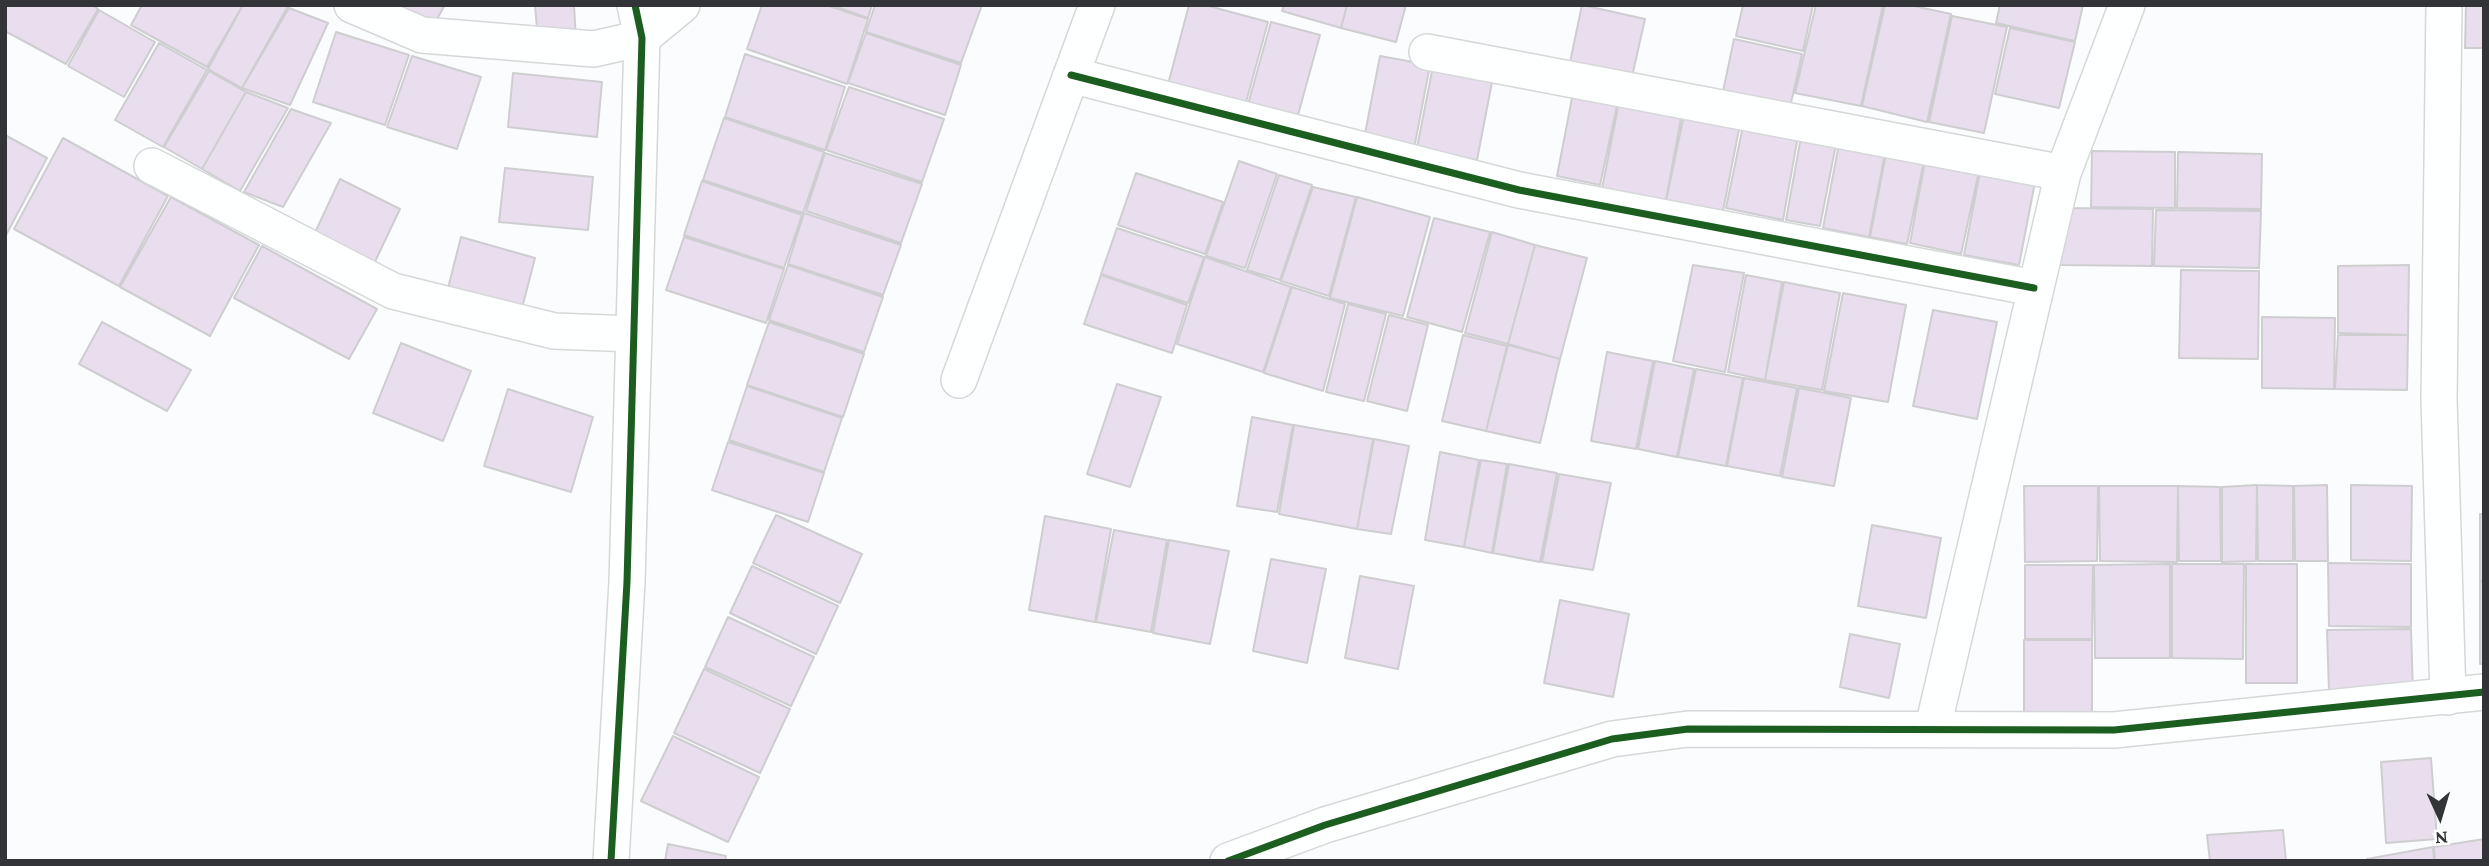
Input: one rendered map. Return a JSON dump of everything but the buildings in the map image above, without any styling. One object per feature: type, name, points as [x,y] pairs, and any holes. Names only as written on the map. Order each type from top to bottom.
[{"type":"street","points":[[352,5],[422,35],[594,49],[639,22],[682,5]]},
{"type":"street","points":[[959,380],[1097,5]]},
{"type":"street","points":[[1933,727],[2063,173],[2127,5]]},
{"type":"street","points":[[2444,5],[2439,399],[2448,697]]},
{"type":"street","points":[[611,861],[627,582],[639,22]]},
{"type":"street","points":[[1427,52],[2063,173]]},
{"type":"street","points":[[1072,75],[1519,190],[2034,288]]},
{"type":"street","points":[[152,166],[394,290],[554,331],[634,334]]},
{"type":"street","points":[[1228,861],[1325,825],[1612,740],[1688,729],[1933,727],[2114,730],[2484,692]]},
{"type":"cycle path","points":[[611,861],[627,582],[642,38],[635,5]]},
{"type":"cycle path","points":[[1071,75],[1519,190],[2034,288]]},
{"type":"cycle path","points":[[1228,861],[1325,825],[1612,739],[1688,729],[2114,730],[2484,692]]}]
